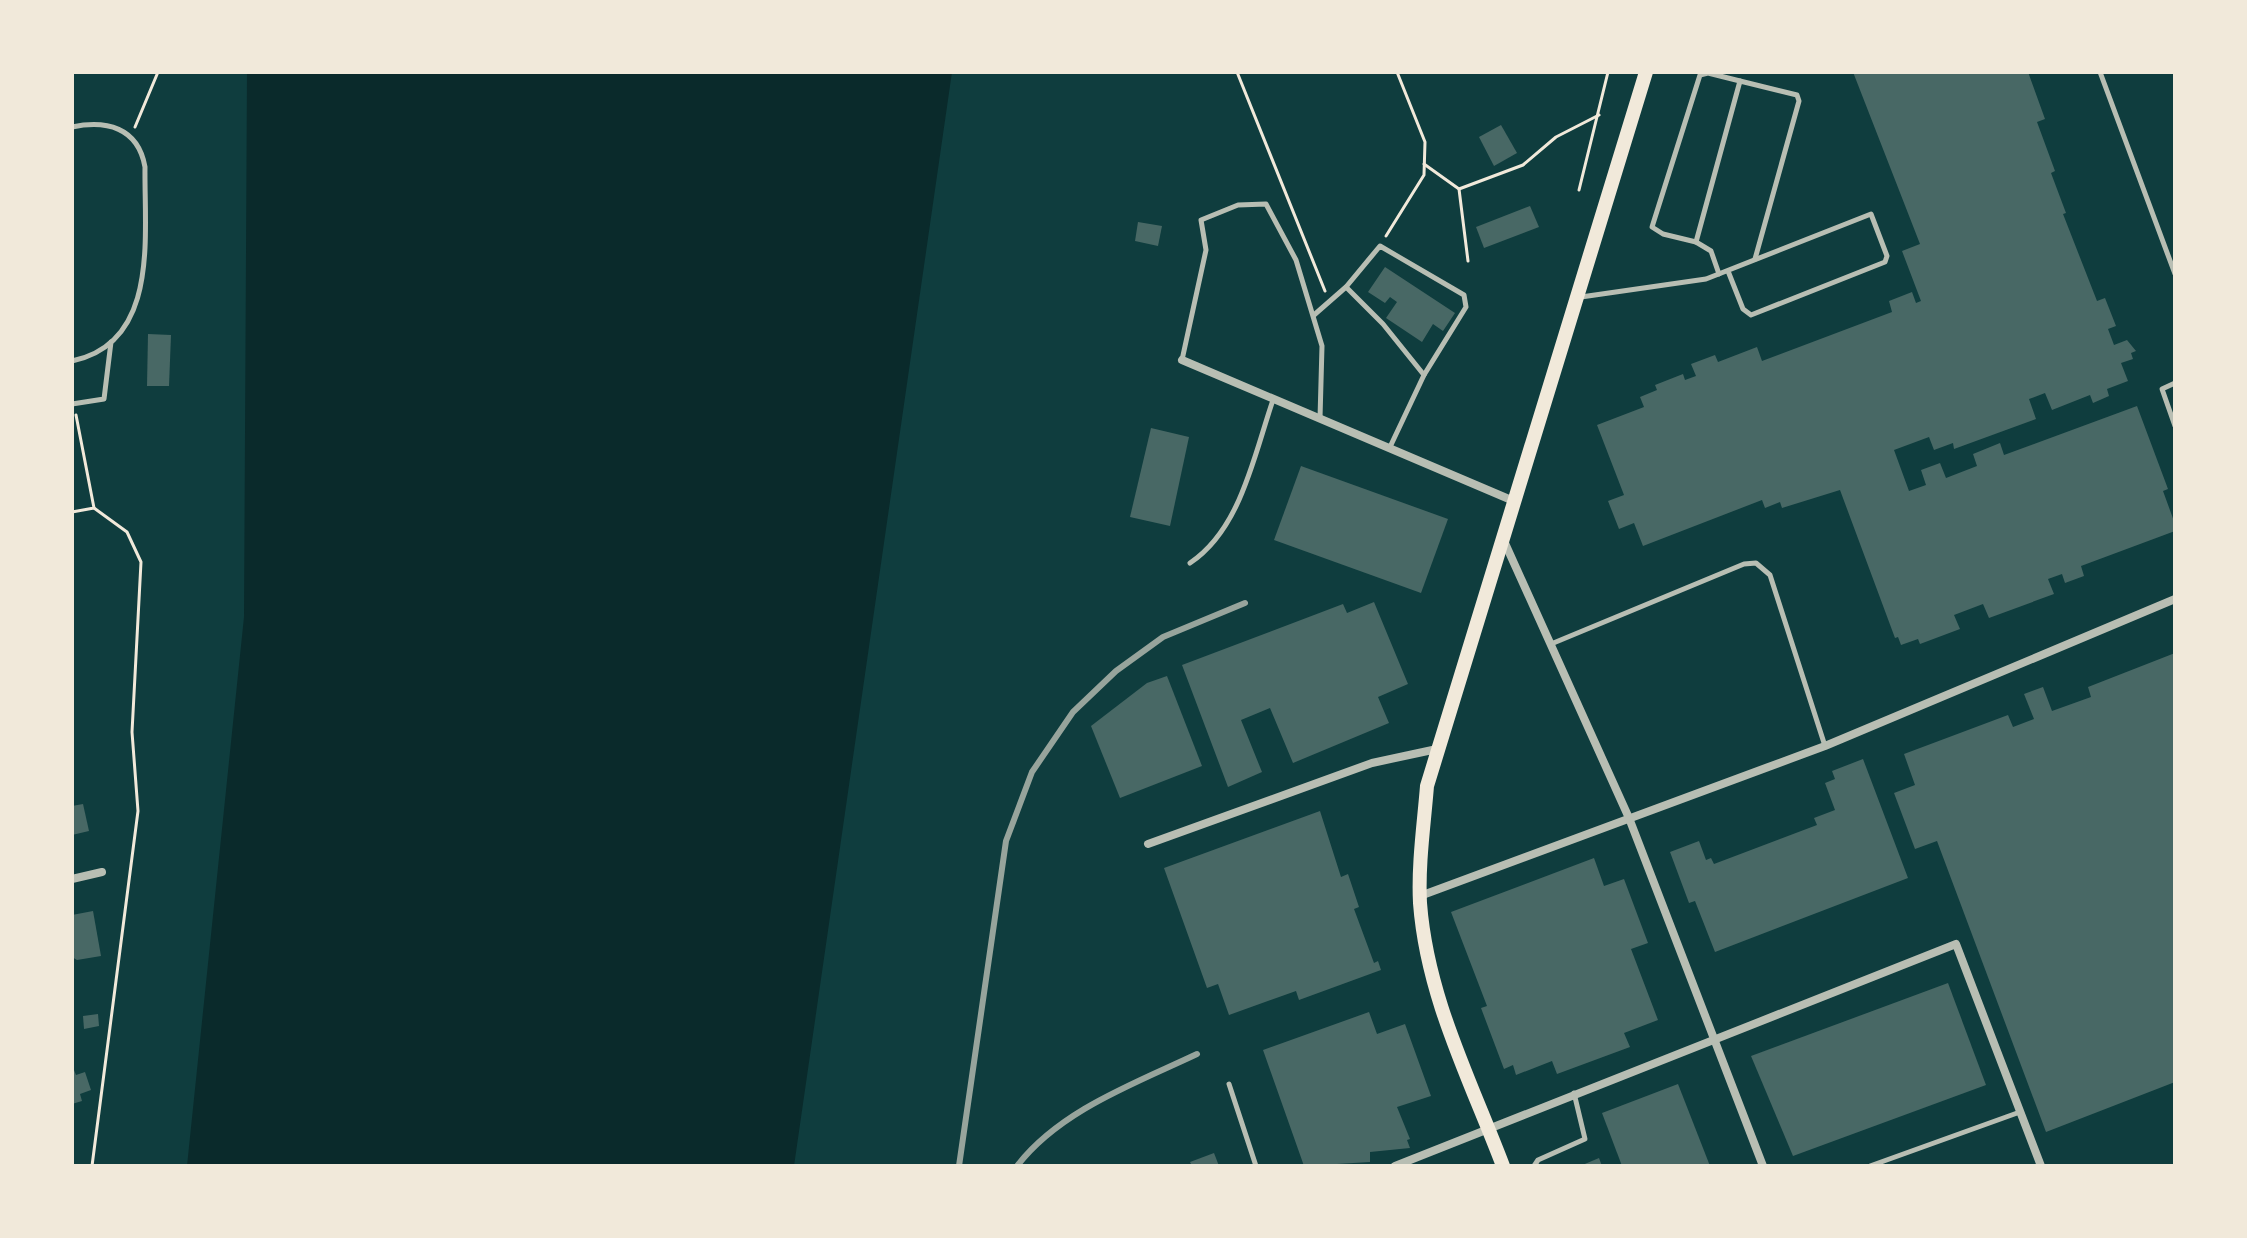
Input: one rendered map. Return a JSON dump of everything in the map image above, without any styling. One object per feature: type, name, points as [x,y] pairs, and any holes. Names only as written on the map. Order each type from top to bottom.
[{"type":"main road","points":[[1503,1166],[1439,1006],[1420,896],[1427,786],[1646,72]]},
{"type":"street","points":[[1182,360],[1516,502]]},
{"type":"street","points":[[1504,541],[1629,818],[1763,1166]]},
{"type":"street","points":[[1420,896],[1825,746],[2175,599]]},
{"type":"street","points":[[1148,844],[1372,763],[1437,749]]},
{"type":"street","points":[[72,879],[102,872]]},
{"type":"street","points":[[1395,1166],[1488,1126],[1956,944],[2041,1166]]},
{"type":"lane","points":[[1719,274],[1711,251],[1696,242],[1663,234],[1652,227],[1702,72],[1797,95],[1799,101],[1755,260]]},
{"type":"lane","points":[[2100,72],[2175,274]]},
{"type":"lane","points":[[1696,242],[1740,81]]},
{"type":"lane","points":[[72,127],[114,124],[142,152],[145,167],[143,286],[135,311],[111,341],[93,357],[72,361]]},
{"type":"lane","points":[[1182,360],[1206,250],[1201,220],[1238,205],[1266,204],[1296,260],[1322,346],[1320,419]]},
{"type":"lane","points":[[1576,298],[1706,279],[1871,214],[1887,256],[1885,262],[1751,315],[1743,309],[1728,271]]},
{"type":"lane","points":[[1313,316],[1346,287],[1380,246],[1464,295],[1466,307],[1424,375],[1390,447]]},
{"type":"lane","points":[[1346,287],[1383,324],[1424,375]]},
{"type":"lane","points":[[72,404],[104,399],[111,341]]},
{"type":"lane","points":[[2175,383],[2162,389],[2175,426]]},
{"type":"lane","points":[[1190,563],[1210,550],[1228,521],[1242,492],[1273,400]]},
{"type":"lane","points":[[1551,644],[1744,564],[1756,563],[1770,575],[1825,746]]},
{"type":"lane","points":[[1229,1084],[1256,1166]]},
{"type":"lane","points":[[1534,1166],[1538,1160],[1585,1139],[1574,1092]]},
{"type":"lane","points":[[1870,1166],[2020,1112]]},
{"type":"path","points":[[129,136],[144,110],[158,72]]},
{"type":"path","points":[[1237,72],[1329,302]]},
{"type":"path","points":[[1380,246],[1424,175],[1425,142],[1397,72]]},
{"type":"path","points":[[1579,190],[1608,72]]},
{"type":"path","points":[[1459,189],[1523,165],[1556,137],[1599,115]]},
{"type":"path","points":[[1424,164],[1459,189],[1468,261]]},
{"type":"path","points":[[76,415],[94,508],[127,532],[141,562],[132,732],[138,811],[92,1166]]},
{"type":"path","points":[[72,426],[78,424]]},
{"type":"path","points":[[72,512],[94,508]]},
{"type":"water","points":[[247,72],[952,72],[794,1166],[187,1166],[244,617]]},
{"type":"building","points":[[1853,72],[2028,72],[2045,119],[2037,122],[2055,171],[2051,173],[2066,213],[2063,214],[2097,301],[2105,298],[2116,326],[2108,329],[2114,345],[2127,340],[2136,351],[2131,353],[2133,359],[2121,363],[2128,381],[2107,389],[2109,396],[2093,403],[2090,395],[2052,410],[2045,393],[2029,399],[2036,419],[1954,449],[1953,443],[1934,450],[1929,437],[1894,450],[1909,491],[1926,485],[1921,470],[1940,463],[1946,478],[1977,466],[1973,454],[2000,443],[2004,455],[2137,406],[2168,489],[2163,491],[2175,524],[2175,531],[2081,566],[2084,576],[2065,583],[2062,574],[2048,579],[2054,594],[1989,618],[1983,604],[1954,615],[1960,629],[1920,644],[1918,639],[1901,645],[1898,637],[1895,638],[1840,490],[1782,508],[1780,502],[1765,508],[1762,500],[1643,546],[1634,523],[1619,529],[1608,501],[1624,495],[1597,425],[1644,407],[1640,397],[1657,390],[1655,385],[1683,374],[1685,380],[1696,376],[1691,364],[1715,355],[1718,362],[1757,347],[1762,361],[1892,312],[1889,301],[1912,292],[1916,303],[1921,301],[1902,251],[1920,244]]},
{"type":"building","points":[[1501,125],[1517,153],[1494,166],[1479,137]]},
{"type":"building","points":[[1530,206],[1539,227],[1484,248],[1476,227]]},
{"type":"building","points":[[1138,222],[1162,226],[1158,246],[1135,241]]},
{"type":"building","points":[[1385,267],[1455,313],[1443,331],[1433,324],[1422,342],[1386,318],[1397,302],[1390,297],[1385,303],[1368,292]]},
{"type":"building","points":[[148,334],[171,335],[169,386],[147,386]]},
{"type":"building","points":[[1151,428],[1189,437],[1170,526],[1130,517]]},
{"type":"building","points":[[1301,466],[1448,519],[1421,593],[1274,540]]},
{"type":"building","points":[[1374,602],[1408,684],[1378,697],[1389,723],[1293,763],[1270,708],[1241,720],[1262,772],[1228,787],[1182,665],[1343,604],[1347,613]]},
{"type":"building","points":[[2175,653],[2175,1082],[2046,1132],[1937,841],[1915,849],[1894,793],[1915,785],[1904,754],[2008,715],[2013,727],[2034,719],[2024,694],[2043,687],[2052,711],[2091,697],[2088,687]]},
{"type":"building","points":[[1167,676],[1202,766],[1120,798],[1091,726],[1147,683]]},
{"type":"building","points":[[1863,759],[1908,878],[1715,952],[1695,901],[1689,903],[1670,852],[1699,841],[1706,860],[1711,858],[1714,864],[1817,825],[1814,818],[1835,810],[1825,783],[1835,779],[1832,771]]},
{"type":"building","points":[[83,804],[89,831],[72,835],[72,806]]},
{"type":"building","points":[[1320,811],[1341,877],[1348,874],[1359,907],[1354,909],[1374,963],[1378,961],[1381,970],[1299,1000],[1296,991],[1229,1015],[1218,984],[1207,988],[1164,868]]},
{"type":"building","points":[[1594,858],[1604,886],[1624,879],[1648,943],[1631,949],[1658,1020],[1624,1033],[1630,1047],[1557,1074],[1552,1061],[1516,1075],[1513,1065],[1504,1069],[1481,1008],[1487,1006],[1451,912]]},
{"type":"building","points":[[93,911],[101,956],[77,960],[72,957],[72,915]]},
{"type":"building","points":[[1948,983],[1986,1085],[1793,1156],[1751,1056]]},
{"type":"building","points":[[1369,1012],[1377,1034],[1405,1024],[1431,1096],[1397,1107],[1410,1139],[1407,1140],[1410,1148],[1370,1152],[1370,1162],[1304,1166],[1263,1050]]},
{"type":"building","points":[[98,1014],[99,1026],[84,1029],[83,1016]]},
{"type":"building","points":[[72,1065],[76,1075],[85,1072],[91,1090],[80,1094],[82,1101],[72,1104]]},
{"type":"building","points":[[1678,1084],[1710,1166],[1622,1166],[1602,1113]]},
{"type":"building","points":[[1214,1153],[1219,1166],[1192,1166],[1190,1162]]},
{"type":"building","points":[[1599,1158],[1602,1166],[1580,1166]]},
{"type":"railway","points":[[959,1166],[1006,841],[1032,772],[1073,712],[1116,671],[1163,637],[1245,603]]},
{"type":"railway","points":[[1017,1166],[1035,1146],[1077,1114],[1125,1087],[1197,1054]]}]
